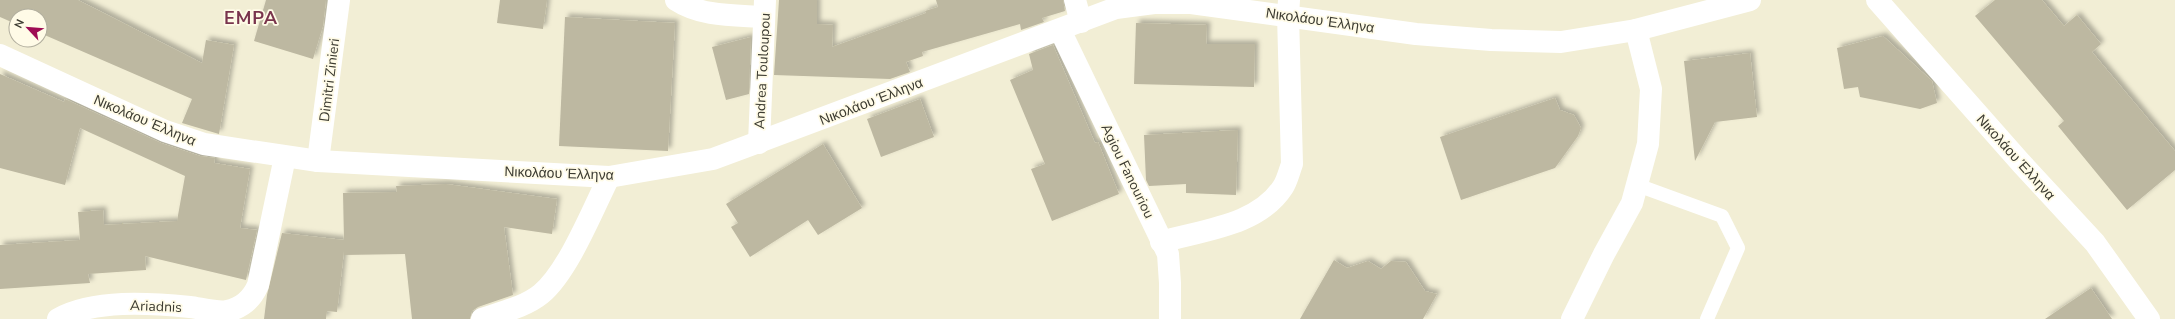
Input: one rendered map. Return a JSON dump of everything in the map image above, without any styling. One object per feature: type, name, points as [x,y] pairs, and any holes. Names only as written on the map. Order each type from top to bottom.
[{"type":"street","name":"Dimitri Zinieri","points":[[318,161],[339,0]]},
{"type":"street","points":[[676,0],[686,6],[710,14],[765,8]]},
{"type":"street","points":[[1075,0],[1081,22]]},
{"type":"street","name":"Νικολάου Έλληνα","points":[[0,55],[165,131],[204,144],[318,161],[609,177],[713,159],[1116,8],[1154,3],[1191,3],[1288,8],[1416,34],[1491,40],[1562,42],[1636,30],[1750,0]]},
{"type":"street","name":"Νικολάου Έλληνα","points":[[1877,0],[2016,158],[2095,243],[2149,319]]},
{"type":"street","name":"Andrea Touloupou","points":[[759,143],[765,8]]},
{"type":"street","points":[[1161,242],[1243,220],[1265,206],[1283,187],[1292,164],[1288,8]]},
{"type":"street","name":"Agiou Fanouriou","points":[[1060,30],[1168,254],[1170,319]]},
{"type":"street","points":[[1572,319],[1604,254],[1632,203],[1648,144],[1651,89],[1636,30]]},
{"type":"street","name":"Ariadnis","points":[[58,319],[67,314],[108,306],[146,303],[225,312],[243,305],[254,294],[258,285],[285,157]]},
{"type":"street","points":[[482,319],[526,303],[541,294],[554,280],[566,263],[609,177]]},
{"type":"lane","points":[[1637,185],[1722,216],[1738,248],[1707,319]]},
{"type":"building","points":[[0,0],[78,0],[202,63],[206,40],[234,45],[219,134],[182,123],[192,99],[48,36],[48,8],[8,8],[8,20],[0,17]]},
{"type":"building","points":[[266,0],[326,0],[323,26],[313,59],[254,41]]},
{"type":"building","points":[[500,0],[547,0],[543,29],[497,23]]},
{"type":"building","points":[[779,0],[817,0],[817,24],[833,25],[832,47],[926,13],[925,11],[938,7],[936,0],[1063,0],[1065,11],[1042,18],[1044,22],[1021,30],[1020,24],[922,52],[923,56],[906,62],[910,72],[890,79],[774,75]]},
{"type":"building","points":[[1995,0],[2042,0],[2064,26],[2077,15],[2101,44],[2092,52],[2175,151],[2175,170],[2127,210],[2058,126],[2064,121],[1975,16]]},
{"type":"building","points":[[565,17],[675,23],[668,151],[559,146]]},
{"type":"building","points":[[1136,23],[1207,25],[1206,44],[1255,44],[1254,87],[1134,84]]},
{"type":"building","points":[[1883,36],[1932,81],[1937,103],[1920,109],[1860,97],[1858,87],[1844,89],[1837,48]]},
{"type":"building","points":[[751,37],[749,94],[726,100],[712,47]]},
{"type":"building","points":[[1053,45],[1095,143],[1098,142],[1119,194],[1052,221],[1031,169],[1045,164],[1010,80],[1033,70],[1029,54]]},
{"type":"building","points":[[1750,53],[1757,117],[1715,122],[1695,161],[1684,61]]},
{"type":"building","points":[[0,74],[64,102],[65,99],[161,143],[200,156],[215,158],[214,163],[250,169],[240,228],[257,230],[246,280],[145,256],[146,270],[88,274],[90,283],[0,289],[0,245],[80,240],[78,212],[103,210],[104,225],[177,221],[185,176],[80,128],[65,185],[0,168]]},
{"type":"building","points":[[1555,98],[1560,110],[1574,115],[1581,128],[1578,136],[1555,168],[1461,200],[1440,137]]},
{"type":"building","points":[[920,99],[934,137],[881,157],[867,119]]},
{"type":"building","points":[[1238,130],[1236,195],[1186,193],[1186,184],[1149,186],[1146,180],[1144,135]]},
{"type":"building","points":[[823,144],[862,208],[818,235],[808,220],[750,257],[731,227],[738,223],[726,204]]},
{"type":"building","points":[[446,184],[557,199],[552,234],[504,227],[513,295],[478,307],[472,311],[470,319],[412,319],[405,254],[344,255],[344,251],[337,312],[327,311],[326,319],[264,319],[267,295],[282,233],[344,240],[343,193],[397,192],[396,186]]},
{"type":"building","points":[[1334,260],[1347,268],[1368,261],[1381,269],[1391,261],[1406,262],[1425,291],[1437,294],[1423,319],[1300,319]]},
{"type":"building","points":[[2091,288],[2112,319],[2045,319]]},
{"type":"district","name":"EMPA","points":[[251,18]]}]
